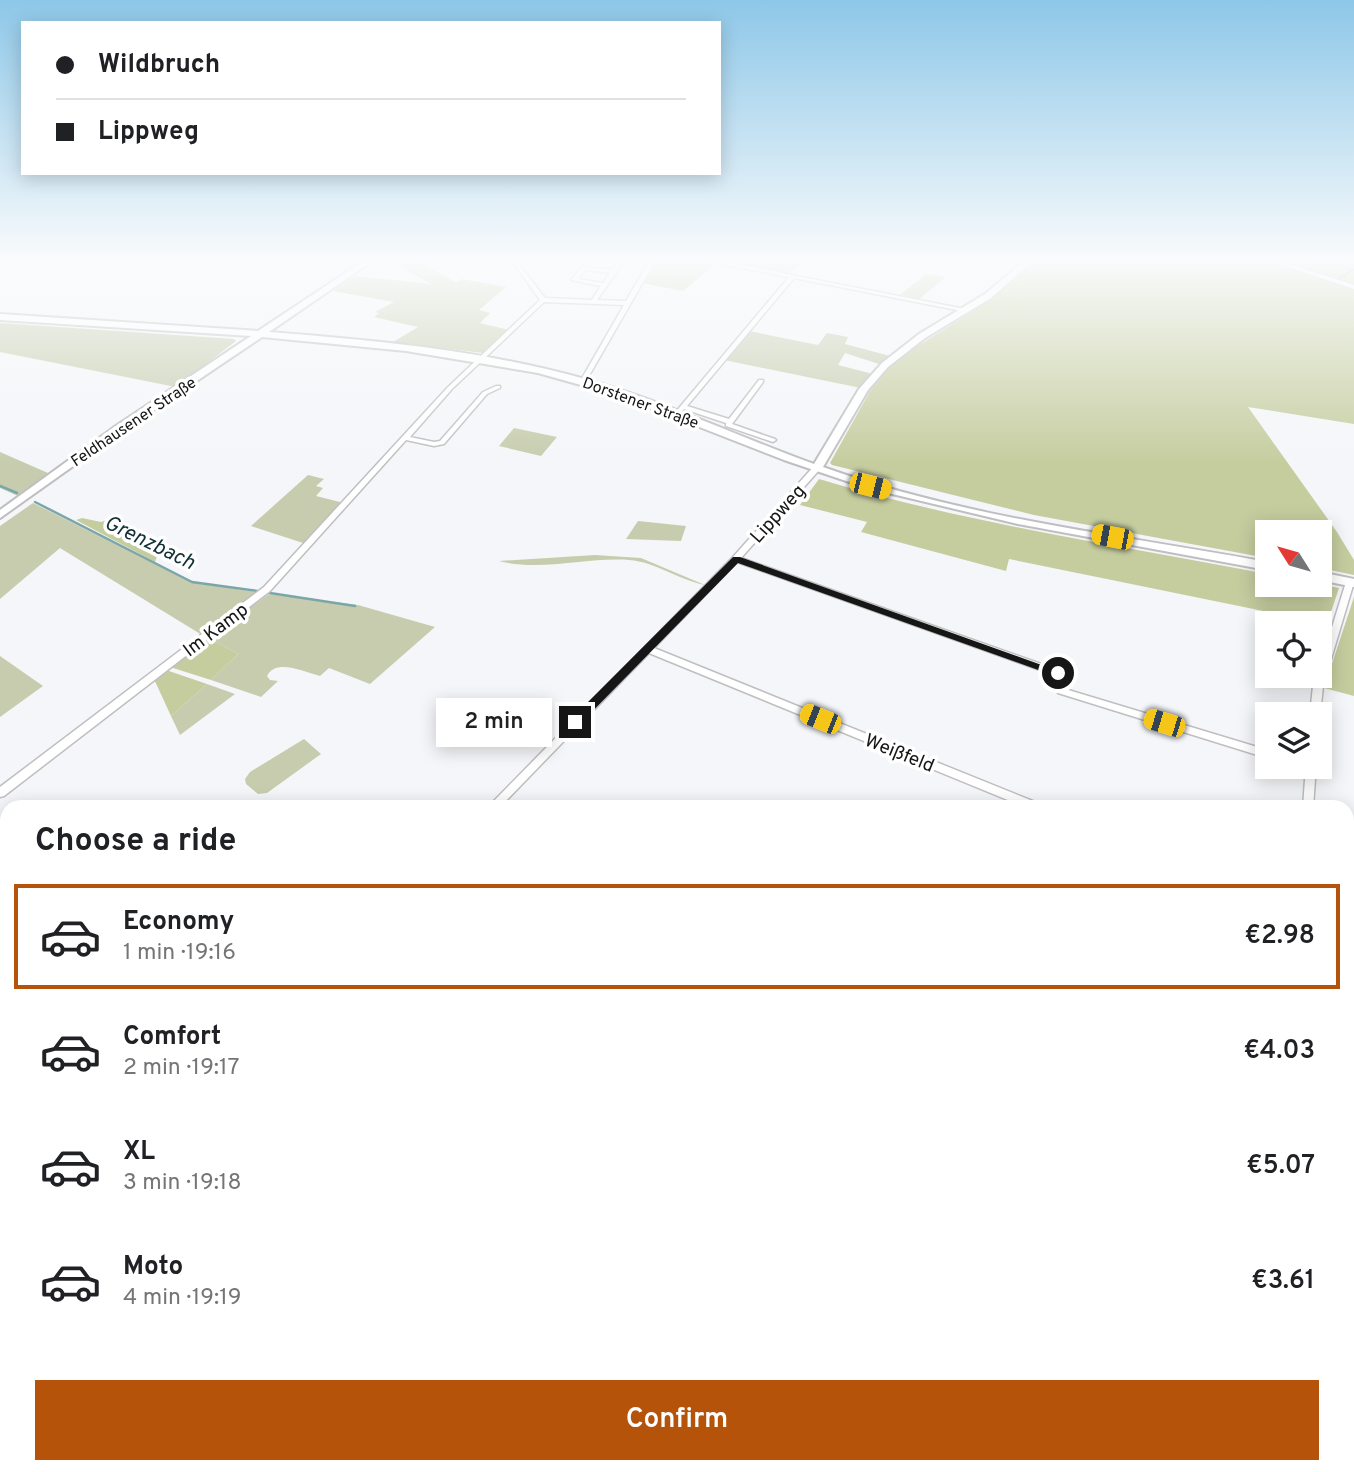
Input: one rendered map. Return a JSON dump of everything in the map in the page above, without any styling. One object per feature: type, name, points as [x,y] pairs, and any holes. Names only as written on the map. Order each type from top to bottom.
[{"type":"main road","name":"Dorstener Straße","points":[[132,327],[369,344],[481,359],[584,380],[680,411],[817,468],[937,502],[1255,564]]},
{"type":"main road","name":"Feldhausener Straße","points":[[0,515],[117,430],[272,327]]},
{"type":"main road","name":"Lippweg","points":[[817,468],[864,389],[885,365],[938,327]]},
{"type":"main road","points":[[1332,578],[1352,582]]},
{"type":"street","name":"Im Kamp","points":[[0,793],[267,589],[450,388],[515,327]]},
{"type":"street","points":[[584,380],[614,327]]},
{"type":"street","points":[[730,422],[680,411],[751,327]]},
{"type":"street","points":[[761,381],[728,425],[773,440]]},
{"type":"street","points":[[406,439],[442,443],[485,393],[498,387]]},
{"type":"street","name":"Lippweg","points":[[500,800],[736,559],[817,468]]},
{"type":"street","points":[[736,559],[1058,673],[1061,691],[1255,750]]},
{"type":"street","points":[[1316,702],[1318,686],[1352,582]]},
{"type":"street","name":"Weißfeld","points":[[647,649],[1019,800]]},
{"type":"street","points":[[1308,800],[1309,779]]},
{"type":"green space","points":[[0,327],[54,327],[236,341],[176,387],[0,352]]},
{"type":"green space","points":[[418,327],[495,327],[509,330],[483,353],[393,342]]},
{"type":"green space","points":[[948,327],[1354,327],[1354,424],[1248,407],[1328,520],[1255,520],[1255,556],[1034,515],[832,465],[830,463],[870,391],[890,367]]},
{"type":"green space","points":[[749,331],[818,345],[827,333],[848,337],[845,344],[890,356],[882,365],[845,353],[838,365],[873,374],[861,388],[724,360]]},
{"type":"green space","points":[[514,428],[557,437],[541,456],[499,446]]},
{"type":"green space","points":[[0,452],[48,473],[18,496],[0,488]]},
{"type":"green space","points":[[308,475],[324,479],[316,486],[323,488],[316,496],[344,503],[306,544],[251,526]]},
{"type":"green space","points":[[819,479],[874,495],[986,521],[1255,572],[1255,597],[1332,597],[1332,587],[1339,588],[1331,611],[1263,611],[1009,559],[1006,571],[861,532],[867,522],[800,505]]},
{"type":"green space","points":[[33,503],[191,582],[256,592],[202,635],[60,548],[0,599],[0,526]]},
{"type":"green space","points":[[117,517],[138,530],[159,551],[155,562],[76,520],[82,518],[101,522]]},
{"type":"green space","points":[[638,521],[686,526],[681,541],[626,539]]},
{"type":"green space","points":[[1332,525],[1354,560],[1354,575],[1332,570]]},
{"type":"green space","points":[[595,555],[641,558],[705,585],[639,561],[597,560],[531,565],[499,561]]},
{"type":"green space","points":[[269,594],[358,605],[435,627],[370,684],[329,668],[320,676],[284,667],[271,671],[267,676],[270,680],[278,681],[261,697],[211,680],[238,654],[209,638]]},
{"type":"green space","points":[[1354,597],[1354,696],[1324,688],[1332,688],[1332,664]]},
{"type":"green space","points":[[209,638],[238,654],[211,680],[170,667]]},
{"type":"green space","points":[[0,656],[43,686],[0,717]]},
{"type":"green space","points":[[166,670],[207,684],[171,716],[154,679]]},
{"type":"green space","points":[[207,684],[235,694],[180,735],[171,716]]},
{"type":"green space","points":[[304,739],[321,754],[267,793],[258,794],[246,784],[245,779],[250,772]]},
{"type":"waterway","name":"Grenzbach","points":[[0,486],[17,493]]},
{"type":"waterway","name":"Grenzbach","points":[[35,502],[192,582],[257,591]]},
{"type":"waterway","name":"Grenzbach","points":[[270,593],[355,606]]},
{"type":"route","points":[[575,722],[736,559],[1058,673]]}]
